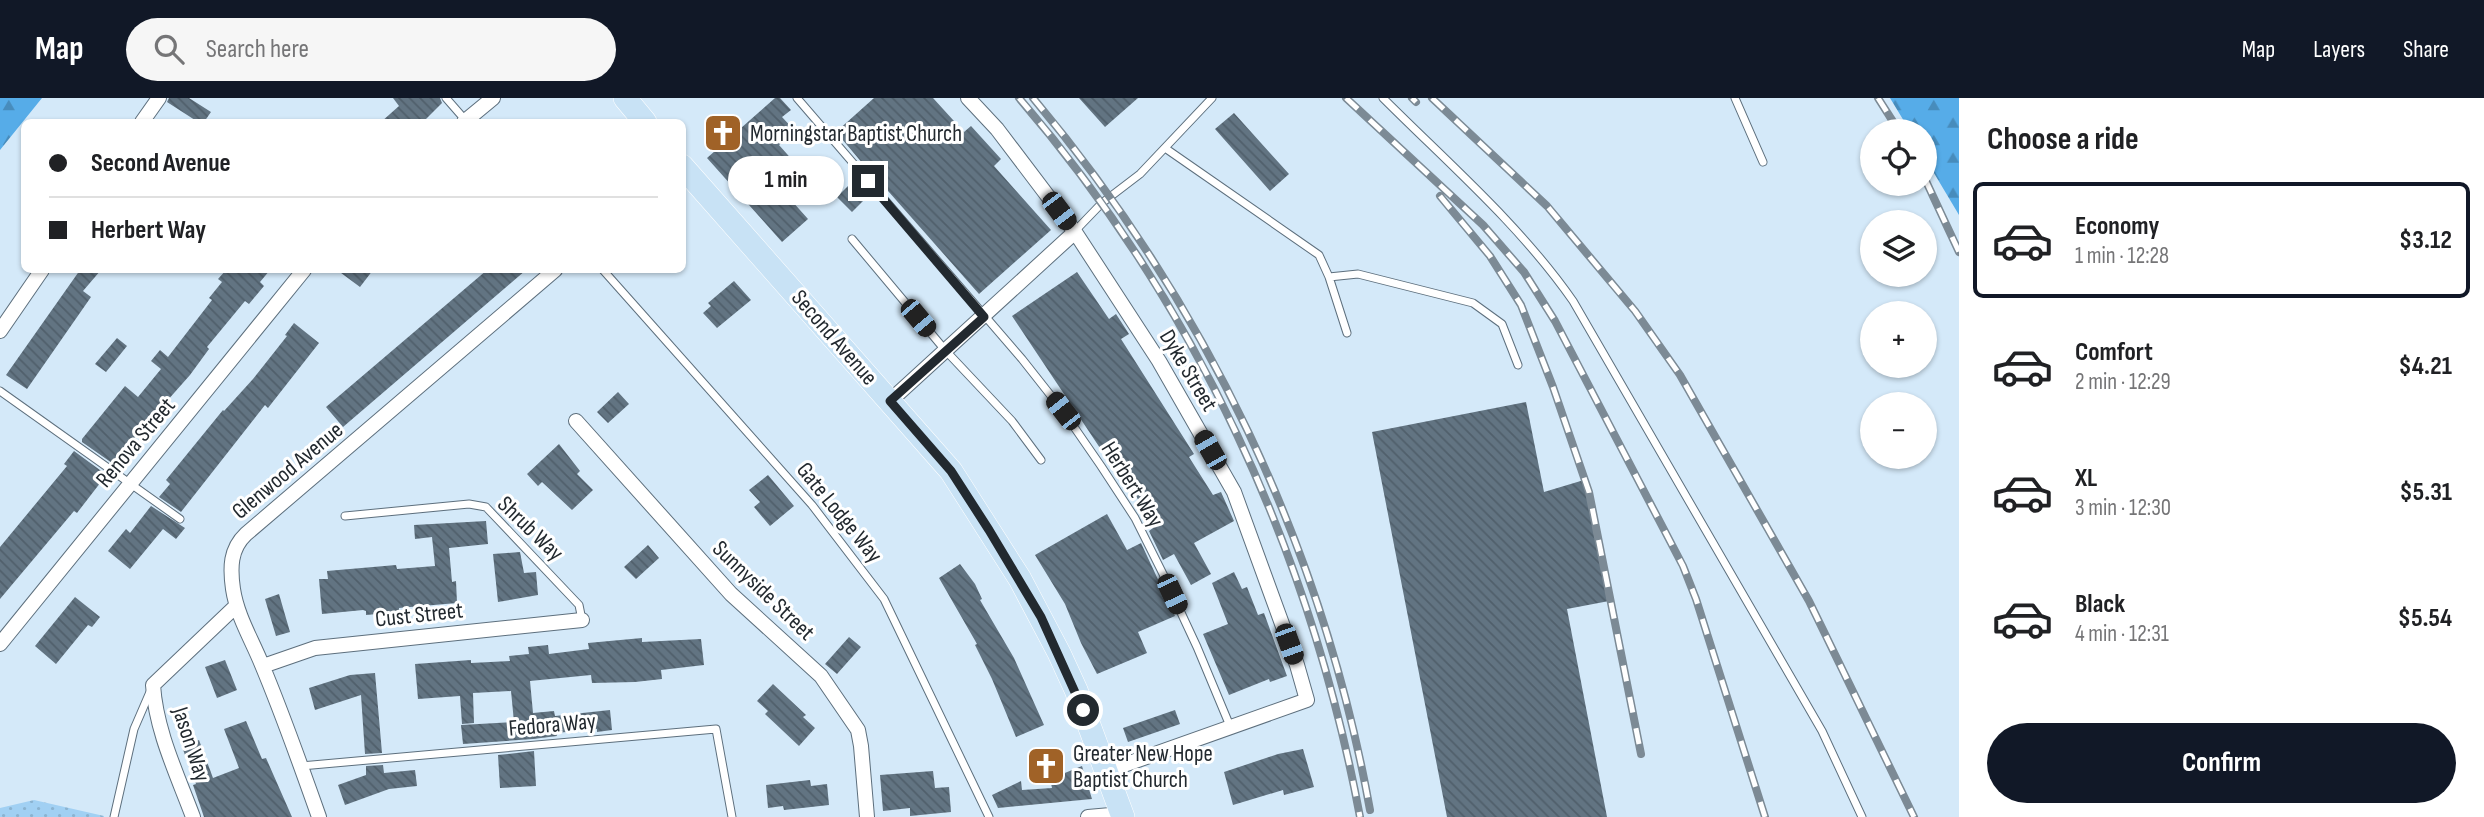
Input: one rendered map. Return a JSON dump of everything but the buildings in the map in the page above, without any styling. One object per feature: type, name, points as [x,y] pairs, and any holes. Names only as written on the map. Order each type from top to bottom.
[{"type":"main road","points":[[625,98],[642,119]]},
{"type":"main road","name":"Second Avenue","points":[[686,171],[951,471],[1020,579],[1059,653],[1123,816]]},
{"type":"street","points":[[144,119],[159,98]]},
{"type":"street","points":[[469,119],[493,98]]},
{"type":"street","name":"Dyke Street","points":[[968,98],[997,129],[1075,232],[1159,361],[1234,492],[1297,665],[1307,700],[1230,726]]},
{"type":"street","points":[[890,401],[1075,232]]},
{"type":"street","points":[[0,331],[40,273]]},
{"type":"street","name":"Renova Street","points":[[0,644],[302,273]]},
{"type":"street","name":"Glenwood Avenue","points":[[319,817],[263,666],[236,606],[231,575],[237,543],[552,273]]},
{"type":"street","name":"Sunnyside Street","points":[[576,421],[731,594],[821,676],[858,730],[867,817]]},
{"type":"street","points":[[153,685],[236,606]]},
{"type":"street","name":"Cust Street","points":[[263,666],[315,648],[582,620]]},
{"type":"street","name":"Jason Way","points":[[153,685],[160,729],[192,817]]},
{"type":"street","points":[[1107,771],[1230,726]]},
{"type":"street","points":[[1088,817],[1123,816]]},
{"type":"lane","points":[[446,98],[464,119]]},
{"type":"lane","name":"Herbert Way","points":[[797,98],[1022,359],[1063,411],[1135,518],[1197,647],[1230,726]]},
{"type":"lane","points":[[1075,232],[1101,204],[1133,180],[1212,98]]},
{"type":"lane","points":[[1383,98],[1521,235],[1558,279],[1822,731],[1862,817]]},
{"type":"lane","points":[[1735,98],[1763,162]]},
{"type":"lane","points":[[1165,148],[1319,255],[1347,333]]},
{"type":"lane","points":[[852,239],[945,350],[1012,421],[1041,460]]},
{"type":"lane","name":"Gate Lodge Way","points":[[606,273],[812,505],[884,599],[989,817]]},
{"type":"lane","points":[[1329,277],[1358,274],[1473,303],[1502,324],[1518,365]]},
{"type":"lane","points":[[0,391],[180,519]]},
{"type":"lane","name":"Shrub Way","points":[[345,516],[469,504],[486,507],[579,604],[582,620]]},
{"type":"lane","points":[[114,817],[134,729],[153,685]]},
{"type":"lane","name":"Fedora Way","points":[[301,766],[716,729],[732,817]]},
{"type":"green space","points":[[0,98],[42,98],[25,119],[21,119],[21,124],[0,150]]},
{"type":"green space","points":[[1890,98],[1959,98],[1959,215],[1937,178],[1937,119],[1903,119]]},
{"type":"shaded area","points":[[34,800],[104,817],[0,817],[0,808]]},
{"type":"railway","points":[[1019,98],[1082,177],[1140,259],[1191,346],[1237,435],[1277,527],[1311,622],[1338,719],[1360,817]]},
{"type":"railway","points":[[1033,98],[1095,176],[1152,258],[1203,344],[1248,432],[1288,523],[1322,617],[1349,713],[1370,810]]},
{"type":"railway","points":[[1346,98],[1483,225],[1524,272],[1555,321],[1683,566],[1696,599],[1765,817]]},
{"type":"railway","points":[[1412,98],[1416,102]]},
{"type":"railway","points":[[1432,98],[1547,206],[1635,311],[1680,375],[1809,601],[1914,817]]},
{"type":"railway","points":[[1878,98],[1891,119]]},
{"type":"railway","points":[[1440,196],[1490,256],[1521,305],[1553,387],[1589,492],[1641,754]]},
{"type":"railway","points":[[1933,196],[1959,252]]},
{"type":"place","name":"Morningstar Baptist Church","points":[[723,133]]},
{"type":"place","name":"Greater New Hope Baptist Church","points":[[1046,766]]},
{"type":"route","points":[[868,181],[984,317],[890,401],[951,471],[1020,579],[1059,653],[1083,710]]}]
